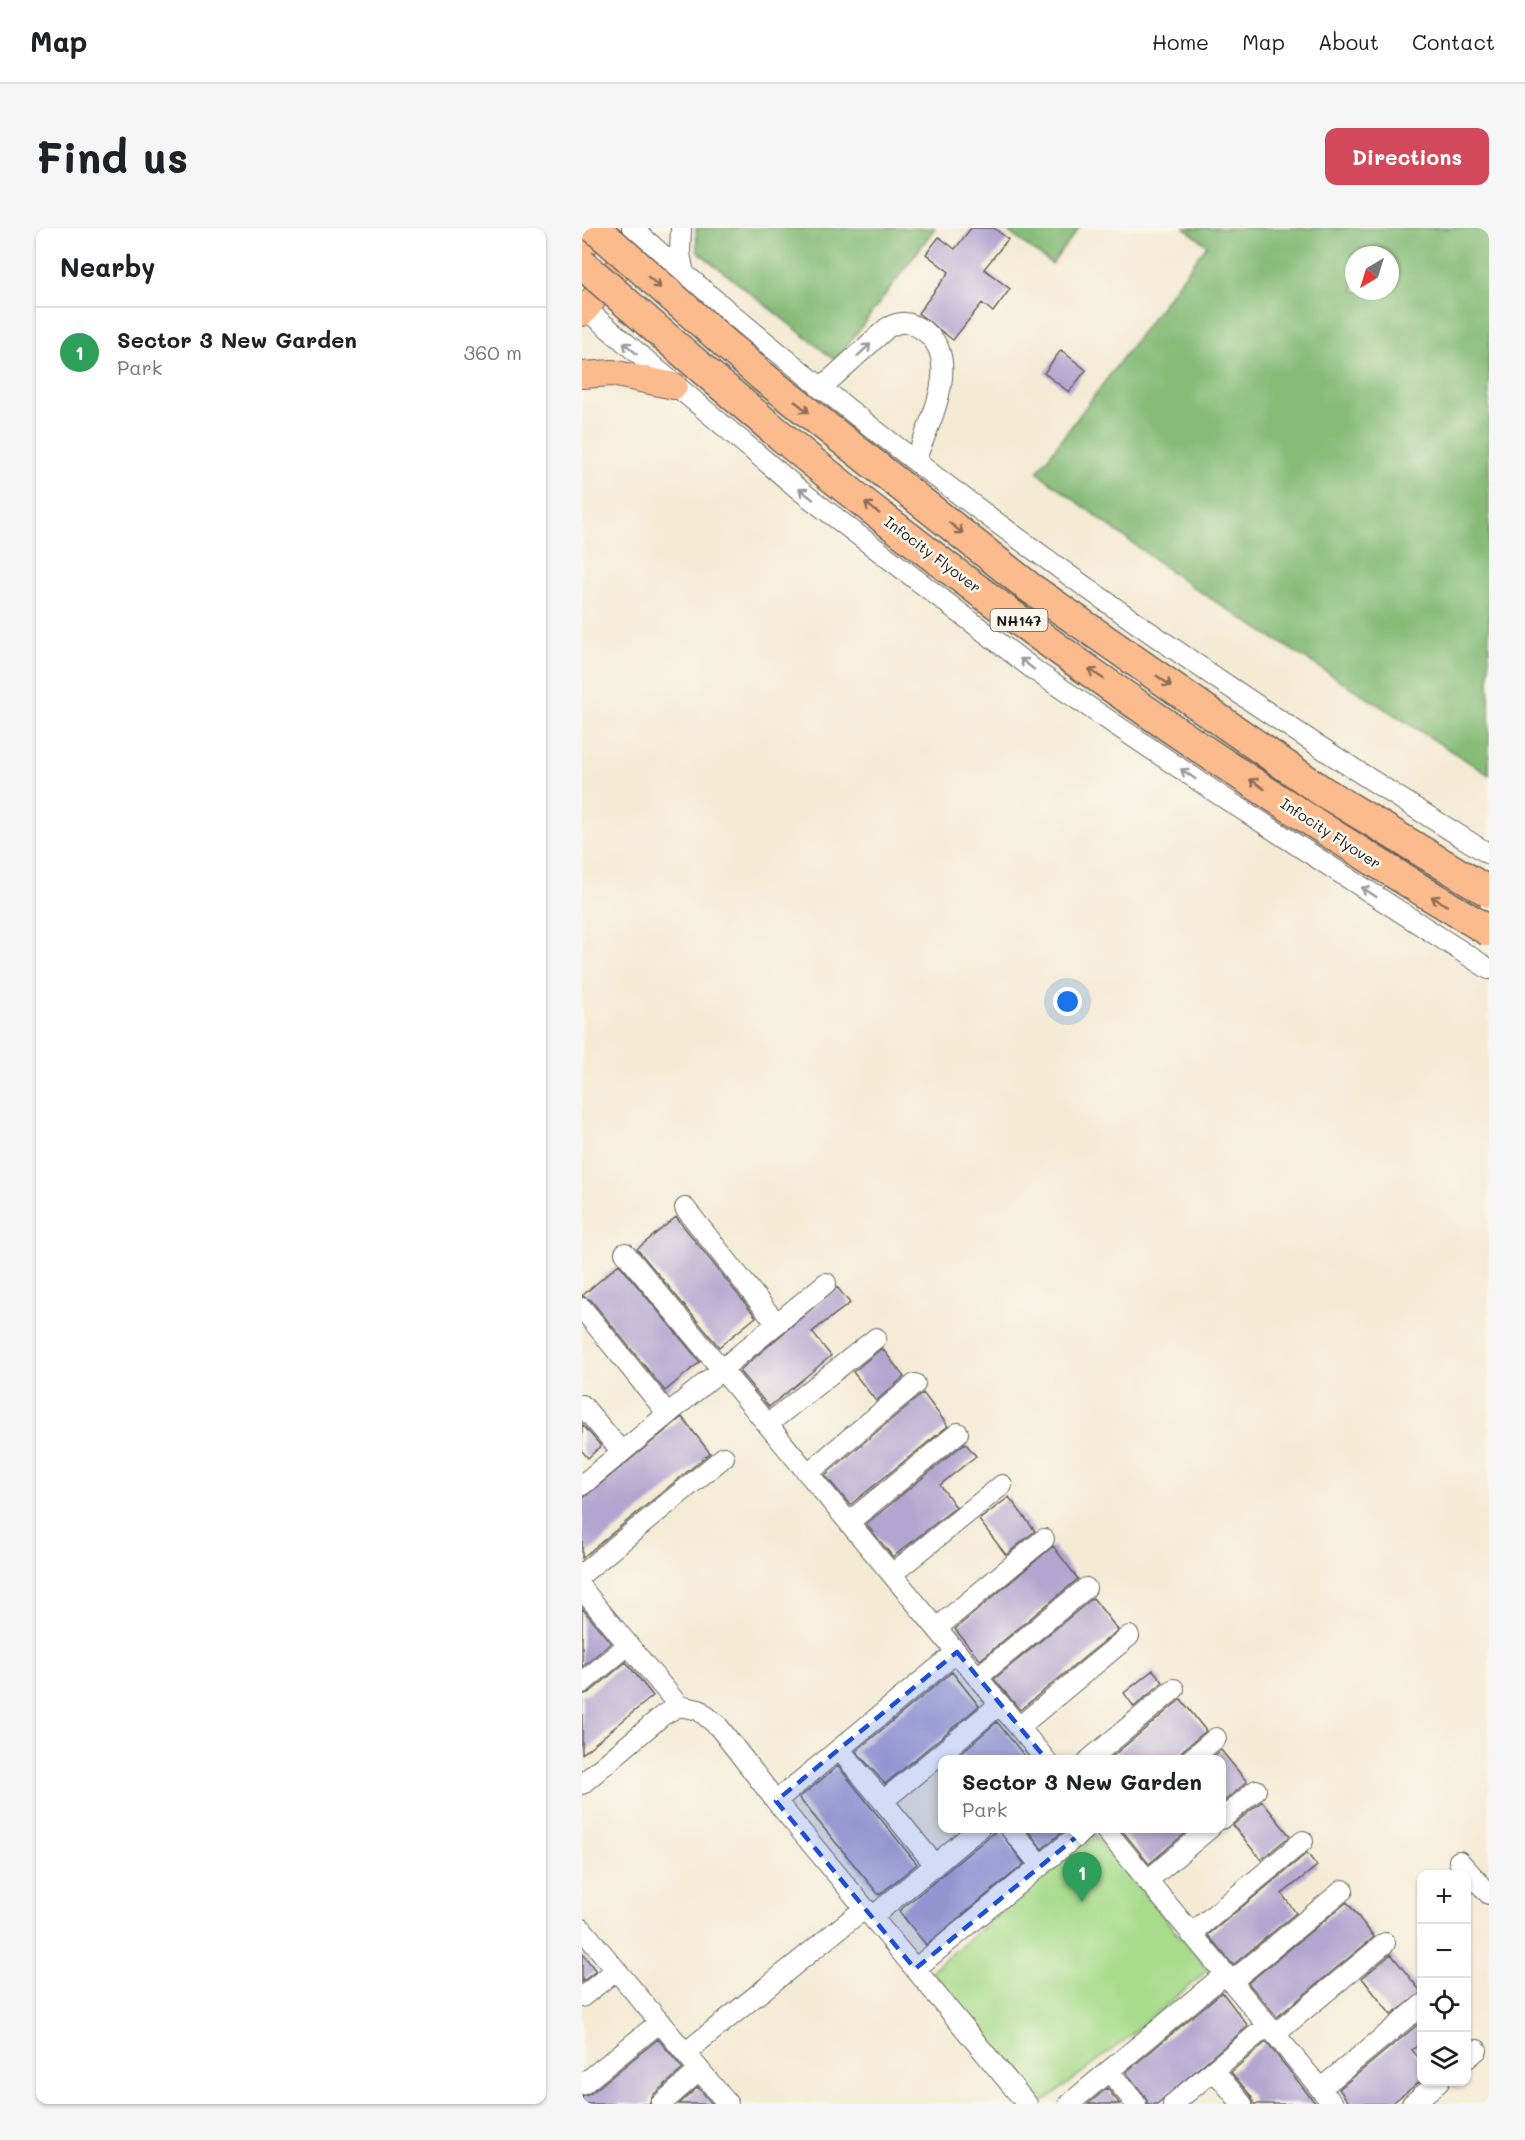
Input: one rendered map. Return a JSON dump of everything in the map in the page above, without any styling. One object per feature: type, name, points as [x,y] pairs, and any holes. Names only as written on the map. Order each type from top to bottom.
[{"type":"highway","name":"Infocity Flyover","points":[[597,228],[762,376],[1029,587],[1322,791],[1489,892]]},
{"type":"highway","name":"Infocity Flyover","points":[[582,264],[819,467],[1040,636],[1351,848],[1489,931]]},
{"type":"main road","points":[[582,248],[597,228]]},
{"type":"main road","points":[[583,309],[640,237]]},
{"type":"main road","points":[[582,375],[612,373],[674,386]]},
{"type":"street","points":[[681,228],[680,247],[684,275]]},
{"type":"street","points":[[640,237],[820,388],[1099,599],[1247,700],[1489,854]]},
{"type":"street","points":[[583,309],[802,492],[1037,672],[1221,796],[1489,969]]},
{"type":"street","points":[[820,388],[887,328],[899,322],[911,323],[927,333],[942,356],[942,388],[915,461]]},
{"type":"street","points":[[685,1208],[777,1324]]},
{"type":"street","points":[[625,1253],[1042,1755]]},
{"type":"street","points":[[582,1485],[826,1283]]},
{"type":"street","points":[[582,1308],[668,1414]]},
{"type":"street","points":[[768,1424],[876,1338]]},
{"type":"street","points":[[808,1473],[915,1384]]},
{"type":"street","points":[[582,1405],[622,1452]]},
{"type":"street","points":[[849,1522],[958,1433]]},
{"type":"street","points":[[582,1574],[724,1457]]},
{"type":"street","points":[[892,1574],[1002,1485]]},
{"type":"street","points":[[937,1628],[1044,1539]]},
{"type":"street","points":[[978,1677],[1086,1588]]},
{"type":"street","points":[[582,1589],[679,1706],[699,1710],[718,1726],[776,1801],[1027,2104]]},
{"type":"street","points":[[1019,1727],[1129,1636]]},
{"type":"street","points":[[582,1683],[628,1645]]},
{"type":"street","points":[[776,1801],[957,1652]]},
{"type":"street","points":[[1095,1755],[1174,1689]]},
{"type":"street","points":[[949,1755],[1000,1704]]},
{"type":"street","points":[[582,1784],[663,1715],[679,1706]]},
{"type":"street","points":[[1196,1755],[1216,1738]]},
{"type":"street","points":[[839,1749],[935,1865]]},
{"type":"street","points":[[882,1801],[938,1763]]},
{"type":"street","points":[[1226,1815],[1256,1790]]},
{"type":"street","points":[[685,2053],[869,1912],[935,1865],[973,1833]]},
{"type":"street","points":[[1014,1833],[1041,1866]]},
{"type":"street","points":[[915,1969],[1041,1866],[1094,1833]]},
{"type":"street","points":[[1104,1833],[1147,1881],[1327,2097],[1417,2010]]},
{"type":"street","points":[[1147,1881],[1204,1833]]},
{"type":"street","points":[[1191,1934],[1303,1840]]},
{"type":"street","points":[[1459,1862],[1489,1894]]},
{"type":"street","points":[[1069,2104],[1342,1890]]},
{"type":"street","points":[[582,1929],[728,2104]]},
{"type":"street","points":[[1173,2104],[1214,2070],[1271,2030],[1385,1943]]},
{"type":"street","points":[[582,1997],[616,1970]]},
{"type":"street","points":[[582,2085],[660,2022]]},
{"type":"street","points":[[661,2104],[700,2070]]},
{"type":"street","points":[[1214,2070],[1242,2104]]},
{"type":"street","points":[[1109,2071],[1136,2104]]},
{"type":"street","points":[[1412,2104],[1434,2086]]},
{"type":"highlighted area","points":[[957,1652],[1097,1820],[915,1969],[776,1801]]},
{"type":"green space","points":[[696,228],[935,228],[836,361],[697,251]]},
{"type":"green space","points":[[1003,228],[1079,228],[1052,264]]},
{"type":"green space","points":[[1184,228],[1489,228],[1489,775],[1186,583],[1037,472],[1207,245]]},
{"type":"green space","points":[[1094,1834],[1208,1970],[1126,2039],[1042,2103],[931,1971]]},
{"type":"building","points":[[971,228],[994,228],[1008,239],[984,269],[1010,289],[993,312],[982,303],[953,340],[918,313],[949,272],[926,254],[939,237],[955,249]]},
{"type":"building","points":[[1061,350],[1086,370],[1069,392],[1044,373]]},
{"type":"building","points":[[676,1217],[756,1317],[719,1347],[637,1249]]},
{"type":"building","points":[[619,1264],[700,1362],[665,1391],[591,1300],[582,1296]]},
{"type":"building","points":[[837,1287],[850,1303],[812,1332],[831,1356],[769,1407],[739,1371]]},
{"type":"building","points":[[882,1348],[904,1377],[876,1401],[853,1372]]},
{"type":"building","points":[[923,1393],[948,1426],[850,1505],[825,1475]]},
{"type":"building","points":[[682,1417],[710,1453],[582,1558],[582,1499]]},
{"type":"building","points":[[582,1424],[601,1446],[588,1458],[582,1451]]},
{"type":"building","points":[[965,1443],[976,1456],[940,1485],[956,1507],[893,1557],[866,1524]]},
{"type":"building","points":[[1009,1497],[1035,1531],[1006,1555],[979,1520]]},
{"type":"building","points":[[1053,1546],[1078,1579],[980,1660],[955,1629]]},
{"type":"building","points":[[1093,1598],[1118,1630],[1020,1710],[994,1679]]},
{"type":"building","points":[[582,1608],[611,1643],[582,1667]]},
{"type":"building","points":[[626,1662],[653,1696],[582,1754],[582,1695],[590,1692]]},
{"type":"building","points":[[1153,1670],[1163,1682],[1134,1707],[1124,1693]]},
{"type":"building","points":[[952,1672],[979,1706],[885,1784],[856,1751]]},
{"type":"building","points":[[1181,1699],[1206,1731],[1180,1755],[1114,1755]]},
{"type":"building","points":[[997,1722],[1024,1755],[963,1755],[962,1752]]},
{"type":"building","points":[[1221,1750],[1225,1755],[1215,1755]]},
{"type":"building","points":[[1226,1756],[1247,1782],[1226,1800]]},
{"type":"building","points":[[838,1766],[917,1864],[879,1895],[799,1798]]},
{"type":"building","points":[[1262,1801],[1290,1836],[1261,1860],[1233,1825]]},
{"type":"building","points":[[993,1833],[1001,1833],[1024,1864],[926,1945],[899,1911]]},
{"type":"building","points":[[1030,1833],[1061,1833],[1042,1849]]},
{"type":"building","points":[[1124,1833],[1185,1833],[1149,1864]]},
{"type":"building","points":[[1307,1853],[1317,1866],[1282,1894],[1296,1913],[1233,1965],[1208,1935]]},
{"type":"building","points":[[1347,1902],[1374,1937],[1277,2017],[1248,1983]]},
{"type":"building","points":[[582,1953],[596,1971],[582,1982]]},
{"type":"building","points":[[1391,1954],[1417,1987],[1417,1997],[1391,2015],[1362,1978]]},
{"type":"building","points":[[1222,1992],[1248,2026],[1157,2104],[1148,2104],[1145,2096],[1126,2072]]},
{"type":"building","points":[[1417,2025],[1417,2046],[1412,2050],[1417,2056],[1417,2084],[1391,2104],[1350,2104],[1339,2089]]},
{"type":"building","points":[[658,2039],[683,2069],[653,2095],[649,2104],[582,2104],[582,2097],[590,2094]]},
{"type":"building","points":[[1266,2042],[1316,2104],[1254,2104],[1251,2096],[1231,2072]]},
{"type":"building","points":[[698,2087],[712,2104],[679,2104]]},
{"type":"building","points":[[1107,2088],[1120,2104],[1088,2104]]},
{"type":"place","name":"Sector 3 New Garden","points":[[1082,1902]]}]
